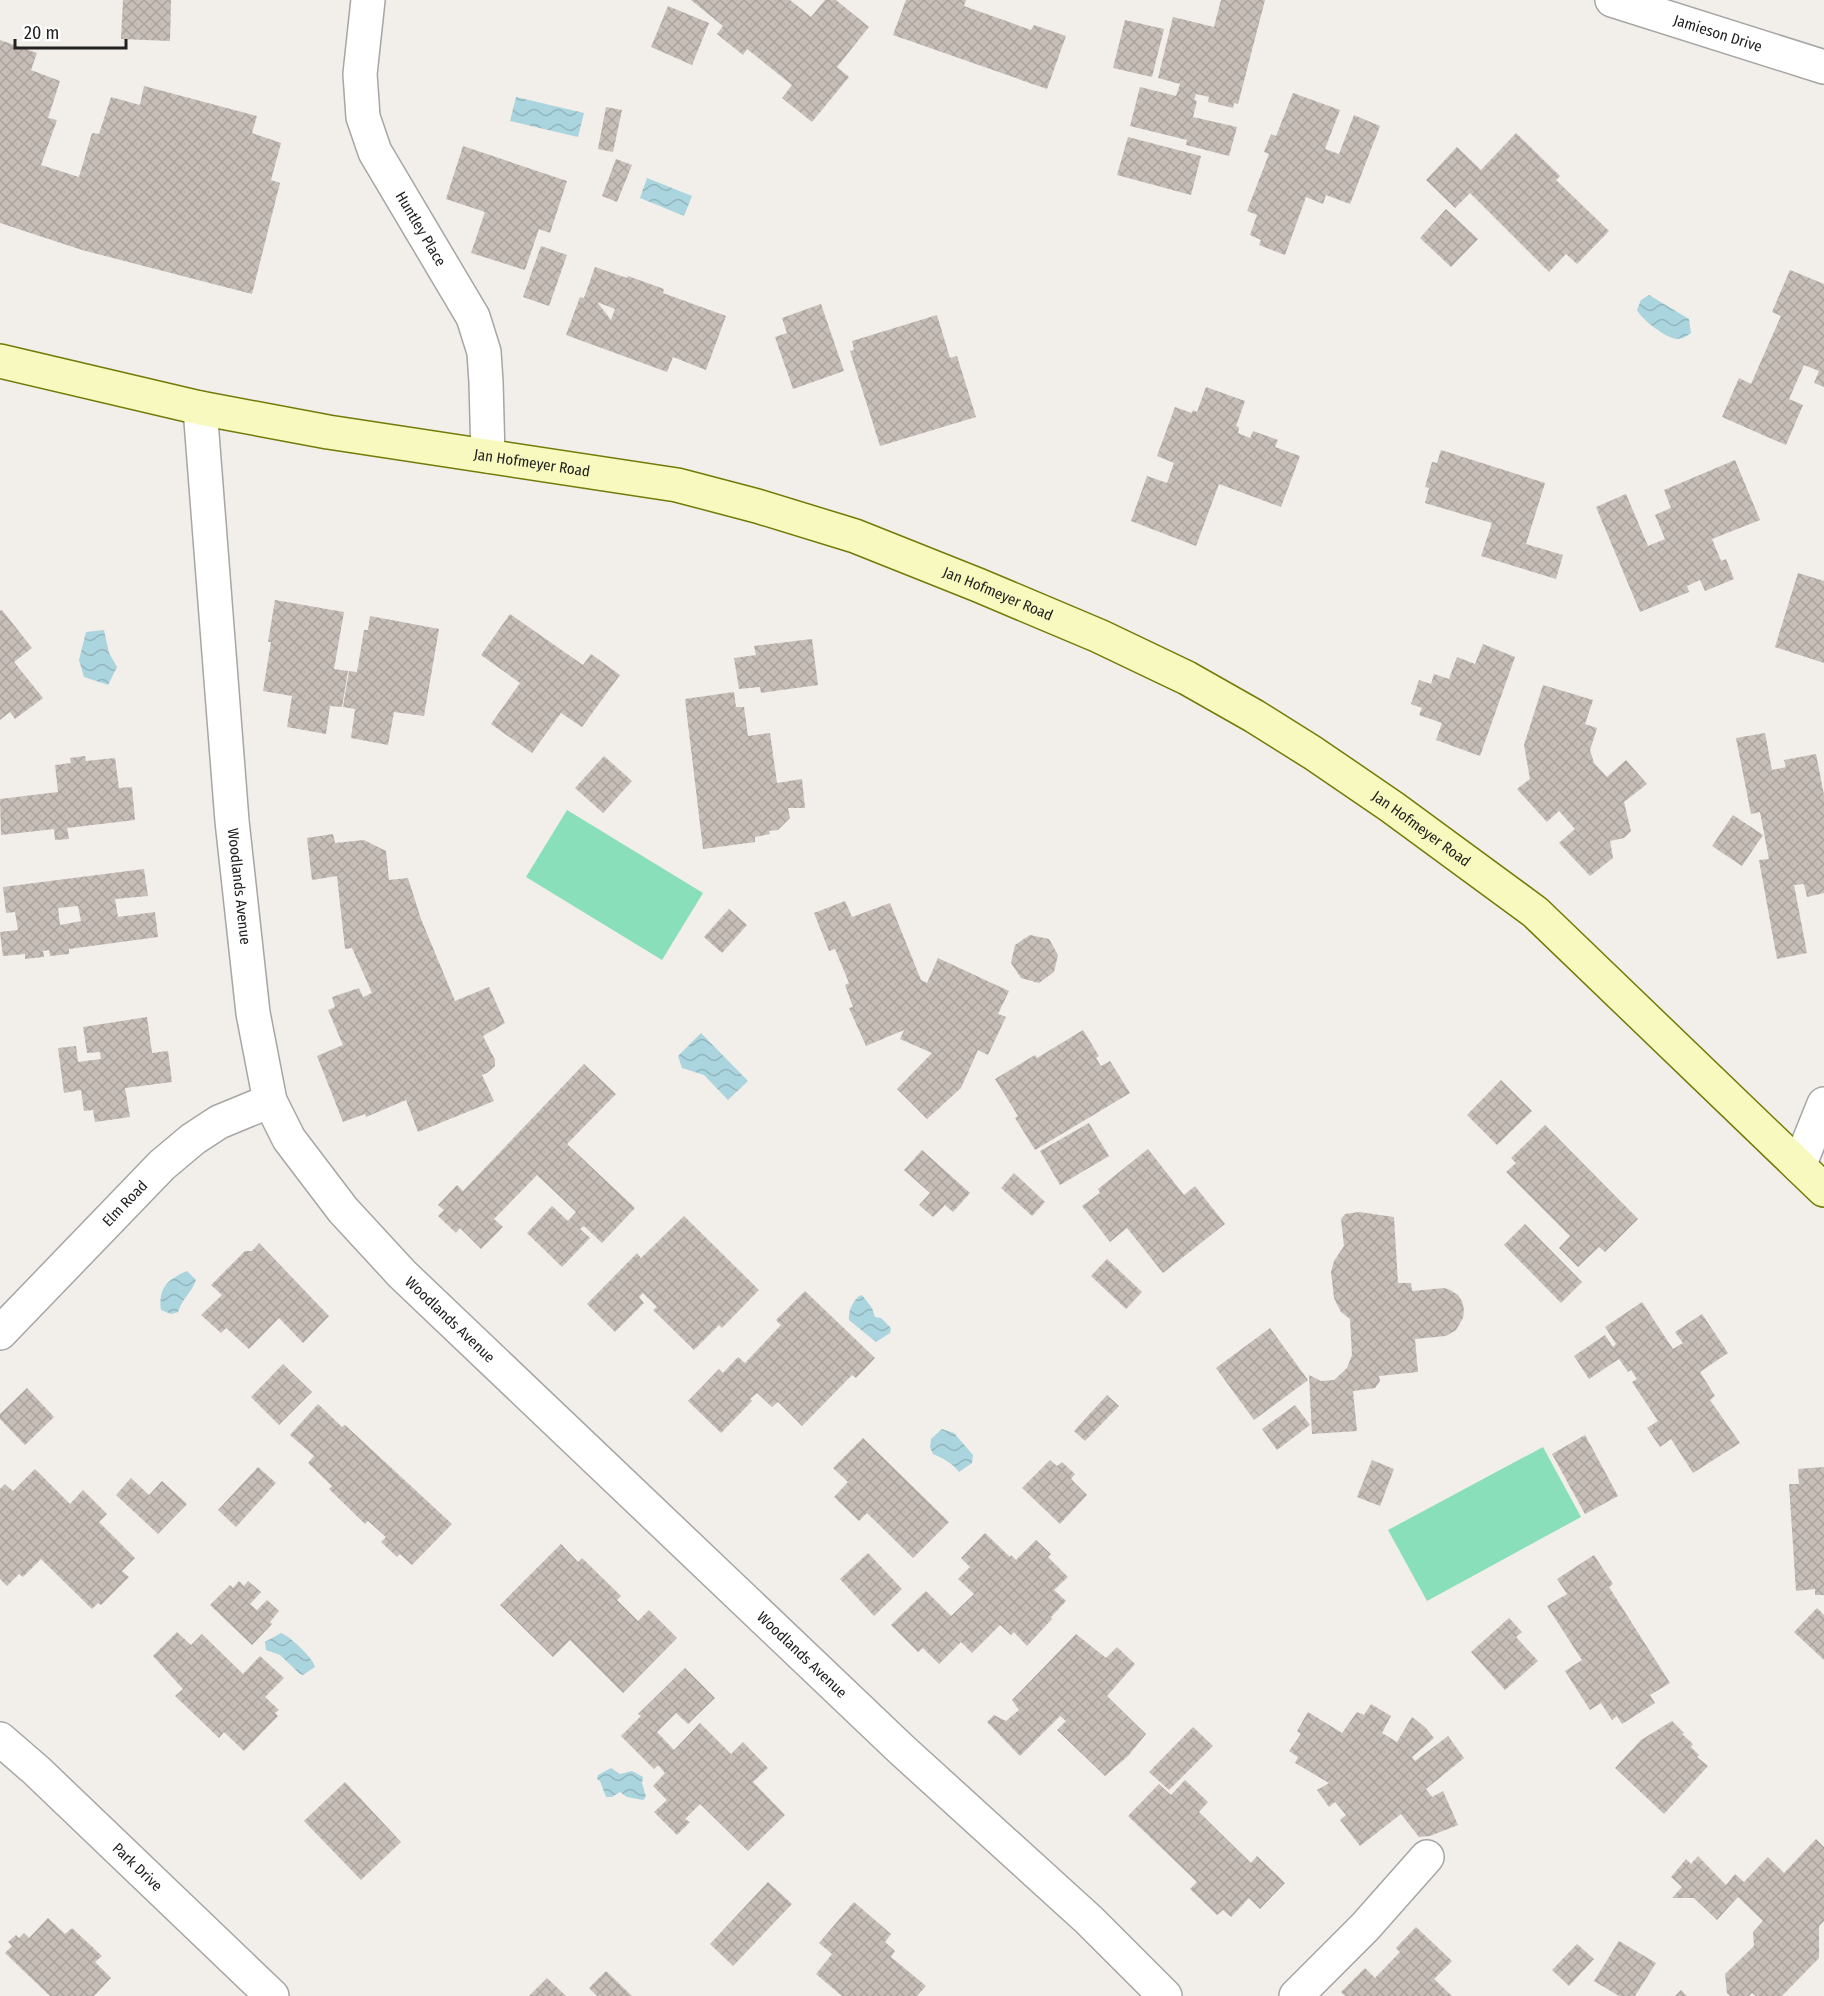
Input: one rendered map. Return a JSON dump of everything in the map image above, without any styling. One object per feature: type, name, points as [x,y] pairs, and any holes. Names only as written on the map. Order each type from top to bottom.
[{"type":"street","name":"Huntley Place","points":[[368,0],[360,74],[363,117],[375,152],[473,316],[484,352],[488,456]]},
{"type":"street","name":"Jamieson Drive","points":[[1612,0],[1824,68]]},
{"type":"street","name":"Jan Hofmeyer Road","points":[[0,361],[200,408],[328,432],[677,485],[757,506],[855,536],[1099,636],[1187,678],[1313,753],[1392,807],[1535,912],[1824,1190]]},
{"type":"street","name":"Woodlands Avenue","points":[[200,408],[232,821],[253,1013],[270,1101],[289,1139],[344,1210],[402,1274],[894,1743],[1089,1920],[1165,1996]]},
{"type":"street","name":"Elm Road","points":[[0,1333],[162,1165],[193,1139],[219,1122],[270,1101]]},
{"type":"street","points":[[1799,1166],[1824,1104]]},
{"type":"street","name":"Park Drive","points":[[0,1739],[37,1771],[272,1996]]},
{"type":"street","points":[[1296,1996],[1365,1927],[1427,1857]]},
{"type":"green space","points":[[567,810],[703,893],[662,960],[526,877]]},
{"type":"green space","points":[[1543,1447],[1581,1517],[1427,1601],[1388,1530]]},
{"type":"water","points":[[516,97],[584,113],[578,137],[510,121]]},
{"type":"water","points":[[647,178],[692,196],[684,216],[640,198]]},
{"type":"water","points":[[1649,295],[1689,319],[1691,333],[1681,338],[1673,338],[1661,332],[1639,314],[1637,310],[1641,300]]},
{"type":"water","points":[[104,630],[109,653],[117,667],[108,685],[84,677],[79,660],[86,632]]},
{"type":"water","points":[[701,1033],[748,1081],[728,1100],[704,1075],[682,1068],[678,1056]]},
{"type":"water","points":[[187,1271],[196,1280],[178,1312],[171,1314],[161,1310],[161,1296],[166,1285],[174,1277]]},
{"type":"water","points":[[862,1295],[872,1308],[875,1317],[881,1318],[891,1328],[890,1333],[876,1342],[849,1320],[852,1305]]},
{"type":"water","points":[[942,1429],[954,1433],[973,1455],[972,1463],[959,1472],[950,1463],[933,1454],[930,1447],[931,1439]]},
{"type":"water","points":[[281,1633],[301,1648],[315,1667],[303,1675],[300,1674],[280,1655],[266,1650],[265,1642]]},
{"type":"water","points":[[611,1768],[620,1774],[632,1771],[643,1777],[642,1783],[646,1797],[643,1800],[627,1797],[620,1792],[612,1797],[606,1797],[597,1779],[598,1775]]},
{"type":"building","points":[[123,0],[171,0],[170,41],[121,39]]},
{"type":"building","points":[[691,0],[790,0],[811,17],[825,0],[836,0],[869,27],[837,67],[849,77],[812,122],[782,98],[792,85],[747,49],[743,55],[717,34],[723,26]]},
{"type":"building","points":[[906,0],[966,0],[964,6],[1031,30],[1034,25],[1066,36],[1047,89],[893,35]]},
{"type":"building","points":[[1221,0],[1265,0],[1238,104],[1234,103],[1233,108],[1208,102],[1209,97],[1196,94],[1194,100],[1197,101],[1193,117],[1237,127],[1229,156],[1186,145],[1187,140],[1130,126],[1140,87],[1176,96],[1180,84],[1158,78],[1173,17],[1214,27]]},
{"type":"building","points":[[668,6],[709,23],[692,65],[651,47]]},
{"type":"building","points":[[1125,20],[1164,29],[1152,77],[1113,68]]},
{"type":"building","points":[[0,40],[37,53],[31,70],[60,81],[48,118],[57,120],[41,165],[79,177],[92,133],[99,134],[111,97],[140,105],[144,86],[257,116],[252,133],[281,143],[271,180],[280,183],[252,294],[82,250],[0,223]]},
{"type":"building","points":[[1293,93],[1340,110],[1325,149],[1339,154],[1354,115],[1380,126],[1350,204],[1326,195],[1323,204],[1306,197],[1285,255],[1259,245],[1261,240],[1250,235],[1257,215],[1247,211],[1269,154],[1264,152],[1271,134],[1276,136]]},
{"type":"building","points":[[606,107],[622,110],[613,152],[598,149]]},
{"type":"building","points":[[1516,133],[1560,176],[1556,180],[1609,231],[1577,264],[1566,254],[1549,272],[1470,193],[1455,208],[1426,180],[1457,147],[1481,170]]},
{"type":"building","points":[[1128,137],[1201,156],[1191,195],[1117,175]]},
{"type":"building","points":[[463,146],[567,181],[550,233],[539,229],[525,270],[471,253],[485,212],[446,199]]},
{"type":"building","points":[[616,159],[632,165],[617,202],[602,196]]},
{"type":"building","points":[[1446,209],[1478,239],[1451,267],[1420,238]]},
{"type":"building","points":[[541,246],[567,255],[549,306],[523,297]]},
{"type":"building","points":[[595,267],[664,289],[663,293],[726,316],[706,370],[673,357],[667,372],[566,335],[580,297],[584,298]],"holes":[[[597,302],[615,309],[611,320]]]},
{"type":"building","points":[[1790,270],[1824,284],[1824,387],[1814,383],[1819,371],[1804,365],[1789,399],[1803,405],[1786,445],[1722,417],[1739,378],[1751,384],[1781,316],[1772,312]]},
{"type":"building","points":[[821,304],[844,371],[793,389],[775,337],[787,333],[782,318]]},
{"type":"building","points":[[937,315],[950,358],[957,356],[976,417],[880,446],[850,351],[854,350],[852,341]]},
{"type":"building","points":[[1206,387],[1245,401],[1236,426],[1239,427],[1238,433],[1250,438],[1253,431],[1278,440],[1275,447],[1300,456],[1281,507],[1219,484],[1196,546],[1131,521],[1147,476],[1167,483],[1174,463],[1157,456],[1175,407],[1192,413],[1193,410],[1197,412]]},
{"type":"building","points":[[1441,450],[1545,483],[1526,544],[1563,555],[1556,579],[1481,556],[1492,523],[1425,503],[1429,488],[1425,487],[1432,462],[1437,463]]},
{"type":"building","points":[[1735,460],[1760,520],[1712,539],[1721,561],[1726,559],[1734,579],[1705,591],[1700,580],[1687,586],[1689,592],[1640,612],[1596,507],[1626,494],[1648,546],[1665,539],[1655,515],[1671,508],[1664,490]]},
{"type":"building","points":[[1798,573],[1824,581],[1824,663],[1775,647]]},
{"type":"building","points":[[275,600],[344,612],[334,669],[348,671],[342,707],[330,706],[326,734],[287,727],[292,696],[263,691]]},
{"type":"building","points":[[2,610],[32,648],[14,662],[43,698],[15,719],[10,712],[0,720],[0,611]]},
{"type":"building","points":[[510,614],[583,665],[591,654],[620,675],[582,727],[561,713],[532,753],[491,724],[520,683],[481,655]]},
{"type":"building","points":[[370,616],[439,629],[424,716],[394,712],[388,745],[351,738],[355,709],[343,707],[349,671],[357,672],[364,630],[368,630]]},
{"type":"building","points":[[812,639],[818,685],[761,693],[760,687],[739,689],[734,658],[756,655],[754,646]]},
{"type":"building","points":[[1483,644],[1515,657],[1480,756],[1436,740],[1442,723],[1419,715],[1422,708],[1411,704],[1419,680],[1431,684],[1434,674],[1449,679],[1457,657],[1475,664]]},
{"type":"building","points":[[1543,685],[1593,700],[1585,724],[1597,728],[1590,750],[1594,763],[1607,777],[1626,760],[1647,784],[1624,802],[1631,831],[1624,838],[1610,841],[1613,858],[1590,876],[1559,843],[1575,829],[1559,811],[1547,822],[1517,789],[1530,779],[1524,745]]},
{"type":"building","points":[[734,692],[736,707],[744,707],[748,736],[770,733],[777,783],[802,779],[805,808],[788,808],[790,818],[778,830],[755,837],[755,842],[703,849],[685,699]]},
{"type":"building","points":[[1765,733],[1772,770],[1786,767],[1784,760],[1816,754],[1824,795],[1824,893],[1807,897],[1804,884],[1794,885],[1807,953],[1777,959],[1759,860],[1769,859],[1760,812],[1751,814],[1736,738]]},
{"type":"building","points":[[85,756],[86,761],[115,758],[119,788],[132,787],[135,820],[67,828],[69,839],[55,840],[54,829],[1,835],[0,799],[58,792],[55,765],[71,763],[70,758]]},
{"type":"building","points":[[604,756],[632,781],[603,813],[575,788]]},
{"type":"building","points":[[1733,815],[1763,835],[1742,866],[1712,846]]},
{"type":"building","points":[[333,834],[335,843],[364,840],[386,851],[389,880],[408,878],[421,919],[455,1001],[489,987],[505,1023],[483,1036],[495,1060],[495,1066],[482,1075],[494,1101],[418,1132],[406,1100],[366,1117],[365,1114],[343,1122],[317,1056],[343,1045],[328,1010],[335,1007],[332,997],[359,988],[363,997],[372,993],[352,948],[345,949],[337,876],[312,880],[307,838]]},
{"type":"building","points":[[144,869],[148,896],[115,899],[118,917],[155,912],[158,937],[69,949],[69,954],[50,956],[49,950],[43,951],[44,957],[25,959],[25,954],[3,956],[0,932],[18,930],[15,912],[6,913],[3,887]],"holes":[[[78,906],[81,921],[60,925],[58,908]]]},
{"type":"building","points":[[845,901],[852,917],[890,903],[921,980],[927,983],[938,958],[1009,991],[998,1014],[1006,1017],[988,1055],[978,1050],[961,1088],[927,1119],[897,1089],[932,1053],[900,1039],[904,1030],[866,1046],[849,1008],[853,1007],[845,985],[849,983],[835,949],[829,951],[814,913]]},
{"type":"building","points":[[729,909],[747,925],[722,953],[704,937]]},
{"type":"building","points":[[1030,935],[1049,939],[1058,955],[1054,972],[1039,983],[1021,978],[1011,963],[1015,945]]},
{"type":"building","points":[[147,1017],[152,1053],[168,1051],[172,1082],[125,1088],[130,1117],[95,1122],[93,1110],[84,1111],[81,1090],[64,1093],[58,1048],[76,1046],[78,1062],[101,1059],[100,1052],[87,1053],[83,1027]]},
{"type":"building","points":[[1083,1030],[1099,1056],[1096,1058],[1101,1066],[1110,1061],[1130,1093],[1035,1150],[1015,1118],[1018,1116],[995,1079],[1035,1055],[1037,1058]]},
{"type":"building","points":[[584,1064],[616,1094],[567,1144],[635,1208],[602,1243],[584,1226],[580,1229],[590,1238],[562,1267],[527,1233],[552,1206],[568,1221],[576,1212],[537,1175],[494,1219],[503,1227],[481,1249],[460,1228],[456,1233],[438,1216],[444,1210],[438,1205],[457,1185],[463,1191]]},
{"type":"building","points":[[1501,1080],[1532,1111],[1497,1145],[1467,1115]]},
{"type":"building","points":[[1089,1123],[1109,1156],[1060,1185],[1040,1151]]},
{"type":"building","points":[[1545,1125],[1638,1219],[1605,1252],[1599,1247],[1578,1267],[1559,1248],[1570,1236],[1506,1172],[1516,1163],[1511,1158]]},
{"type":"building","points":[[1148,1149],[1184,1195],[1195,1186],[1225,1224],[1163,1273],[1127,1228],[1110,1242],[1082,1206],[1100,1193],[1098,1189]]},
{"type":"building","points":[[922,1150],[970,1193],[953,1212],[945,1205],[933,1217],[919,1205],[930,1193],[904,1170]]},
{"type":"building","points":[[1014,1173],[1045,1202],[1032,1216],[1001,1188]]},
{"type":"building","points":[[1359,1212],[1394,1217],[1398,1283],[1411,1283],[1412,1291],[1444,1288],[1450,1290],[1462,1301],[1463,1318],[1456,1330],[1446,1336],[1415,1339],[1418,1372],[1379,1376],[1380,1381],[1375,1388],[1353,1391],[1357,1431],[1312,1434],[1309,1375],[1321,1381],[1334,1380],[1347,1368],[1352,1355],[1350,1319],[1341,1312],[1334,1298],[1331,1272],[1334,1261],[1344,1246],[1341,1219],[1345,1214]]},
{"type":"building","points":[[684,1216],[759,1290],[722,1328],[719,1325],[694,1350],[653,1310],[657,1307],[643,1293],[639,1297],[644,1303],[615,1332],[587,1304],[637,1253],[641,1258]]},
{"type":"building","points":[[1525,1224],[1582,1282],[1561,1303],[1504,1245]]},
{"type":"building","points":[[259,1243],[329,1316],[303,1343],[279,1318],[249,1349],[226,1328],[221,1333],[201,1315],[222,1295],[211,1285],[245,1251],[252,1251]]},
{"type":"building","points":[[1107,1259],[1142,1292],[1126,1309],[1091,1276]]},
{"type":"building","points":[[805,1291],[875,1358],[856,1378],[852,1375],[802,1426],[778,1402],[772,1407],[757,1393],[721,1433],[688,1401],[719,1369],[723,1373],[738,1357],[745,1363],[781,1325],[776,1320]]},
{"type":"building","points":[[1642,1302],[1673,1349],[1683,1343],[1675,1332],[1702,1314],[1728,1353],[1700,1372],[1715,1396],[1710,1400],[1740,1443],[1693,1473],[1671,1439],[1660,1447],[1647,1428],[1658,1421],[1632,1382],[1637,1379],[1631,1370],[1628,1372],[1619,1359],[1589,1379],[1574,1356],[1605,1335],[1613,1347],[1616,1344],[1605,1327]]},
{"type":"building","points":[[1270,1328],[1308,1380],[1254,1420],[1216,1368]]},
{"type":"building","points":[[283,1364],[312,1392],[279,1425],[251,1397]]},
{"type":"building","points":[[27,1388],[54,1417],[25,1445],[0,1419],[0,1414]]},
{"type":"building","points":[[1107,1395],[1119,1406],[1085,1441],[1074,1431]]},
{"type":"building","points":[[318,1404],[342,1427],[345,1425],[452,1524],[412,1565],[400,1554],[397,1557],[381,1542],[386,1537],[368,1521],[365,1524],[329,1489],[332,1486],[308,1463],[314,1456],[290,1435]]},
{"type":"building","points":[[1295,1405],[1310,1425],[1277,1450],[1262,1429]]},
{"type":"building","points":[[1585,1435],[1618,1496],[1585,1514],[1552,1454]]},
{"type":"building","points":[[863,1438],[949,1522],[913,1558],[867,1513],[859,1521],[834,1497],[848,1482],[833,1468]]},
{"type":"building","points":[[1050,1460],[1057,1466],[1062,1462],[1075,1474],[1071,1479],[1087,1495],[1060,1524],[1022,1488]]},
{"type":"building","points":[[1372,1460],[1394,1469],[1380,1506],[1357,1497]]},
{"type":"building","points":[[258,1467],[276,1483],[236,1527],[218,1510]]},
{"type":"building","points":[[1824,1467],[1824,1595],[1815,1595],[1815,1589],[1796,1591],[1789,1484],[1799,1484],[1798,1469]]},
{"type":"building","points":[[35,1469],[70,1504],[83,1490],[107,1514],[99,1522],[135,1558],[122,1571],[129,1577],[101,1605],[98,1603],[92,1609],[41,1559],[23,1577],[19,1574],[7,1586],[0,1579],[0,1489],[5,1484],[13,1491]]},
{"type":"building","points":[[131,1478],[149,1495],[162,1481],[187,1504],[158,1534],[116,1495]]},
{"type":"building","points":[[985,1533],[1016,1560],[1036,1540],[1051,1554],[1048,1557],[1068,1577],[1054,1590],[1066,1601],[1027,1646],[1014,1632],[1011,1635],[1000,1625],[972,1653],[961,1642],[939,1664],[923,1648],[918,1652],[891,1625],[926,1591],[951,1616],[974,1594],[958,1579],[970,1567],[961,1558]]},
{"type":"building","points":[[561,1544],[578,1562],[582,1558],[621,1596],[617,1600],[638,1621],[649,1610],[677,1638],[623,1693],[570,1640],[553,1657],[500,1605]]},
{"type":"building","points":[[868,1553],[902,1589],[874,1616],[840,1579]]},
{"type":"building","points":[[1594,1555],[1613,1584],[1609,1587],[1670,1683],[1650,1695],[1655,1703],[1622,1724],[1617,1716],[1612,1720],[1601,1703],[1590,1710],[1565,1671],[1582,1660],[1547,1606],[1567,1594],[1557,1579]]},
{"type":"building","points":[[239,1581],[244,1586],[248,1581],[261,1592],[250,1604],[257,1610],[267,1600],[279,1611],[270,1622],[272,1624],[252,1645],[210,1605],[230,1585],[233,1588]]},
{"type":"building","points":[[1817,1608],[1824,1615],[1824,1660],[1794,1632]]},
{"type":"building","points":[[1509,1618],[1522,1632],[1516,1637],[1538,1661],[1505,1690],[1471,1652]]},
{"type":"building","points":[[177,1632],[191,1645],[202,1634],[243,1674],[260,1656],[284,1678],[265,1697],[279,1710],[275,1713],[278,1716],[244,1751],[224,1732],[219,1738],[175,1696],[183,1689],[153,1656]]},
{"type":"building","points":[[1076,1634],[1106,1658],[1117,1647],[1135,1664],[1107,1696],[1146,1734],[1128,1756],[1105,1776],[1057,1730],[1066,1721],[1060,1716],[1020,1756],[987,1722],[994,1715],[1006,1721],[1019,1710],[1012,1700]]},
{"type":"building","points":[[685,1668],[715,1698],[688,1724],[676,1713],[657,1732],[674,1750],[700,1723],[731,1754],[743,1742],[768,1768],[753,1782],[785,1815],[748,1851],[700,1804],[685,1819],[690,1822],[677,1835],[654,1812],[667,1800],[653,1786],[665,1773],[658,1765],[654,1769],[621,1736],[641,1716],[638,1714]]},
{"type":"building","points":[[1371,1704],[1391,1716],[1382,1733],[1397,1742],[1412,1717],[1434,1738],[1412,1757],[1415,1761],[1448,1736],[1464,1758],[1426,1789],[1432,1797],[1443,1791],[1458,1825],[1430,1836],[1419,1837],[1401,1814],[1360,1846],[1340,1820],[1346,1815],[1335,1802],[1329,1807],[1317,1790],[1329,1783],[1295,1763],[1298,1757],[1289,1751],[1301,1734],[1297,1731],[1308,1712],[1342,1733],[1357,1712],[1364,1715]]},
{"type":"building","points":[[1672,1721],[1693,1744],[1691,1747],[1699,1755],[1697,1757],[1708,1766],[1664,1814],[1615,1768],[1641,1740]]},
{"type":"building","points":[[1193,1727],[1213,1746],[1169,1790],[1149,1772]]},
{"type":"building","points":[[1185,1780],[1208,1802],[1199,1812],[1251,1863],[1257,1856],[1285,1883],[1260,1909],[1249,1898],[1231,1917],[1223,1910],[1217,1915],[1190,1889],[1197,1882],[1128,1816],[1159,1784],[1171,1795]]},
{"type":"building","points":[[345,1782],[401,1842],[361,1880],[304,1821]]},
{"type":"building","points":[[1816,1839],[1824,1847],[1824,1921],[1819,1926],[1819,1958],[1782,1996],[1756,1996],[1752,1993],[1749,1996],[1730,1996],[1727,1993],[1725,1974],[1754,1946],[1753,1932],[1763,1921],[1738,1897],[1717,1920],[1694,1898],[1672,1898],[1682,1887],[1671,1877],[1686,1859],[1691,1864],[1698,1856],[1726,1885],[1735,1874],[1744,1882],[1768,1857],[1784,1873]]},
{"type":"building","points":[[768,1882],[792,1904],[733,1966],[710,1944]]},
{"type":"building","points":[[854,1902],[891,1934],[885,1942],[895,1951],[891,1957],[926,1986],[917,1996],[842,1996],[816,1974],[832,1954],[819,1943]]},
{"type":"building","points":[[48,1918],[65,1934],[72,1928],[102,1956],[95,1962],[111,1978],[94,1996],[50,1996],[5,1953],[12,1946],[8,1942],[16,1935],[19,1938],[24,1933],[29,1938]]},
{"type":"building","points":[[1416,1927],[1452,1961],[1434,1979],[1452,1996],[1345,1996],[1341,1992],[1365,1968],[1375,1978],[1400,1952],[1396,1948]]},
{"type":"building","points":[[1619,1941],[1656,1963],[1635,1996],[1619,1996],[1594,1981]]},
{"type":"building","points":[[1577,1944],[1594,1959],[1569,1986],[1552,1970]]},
{"type":"building","points":[[606,1971],[632,1996],[597,1996],[589,1988]]},
{"type":"building","points":[[547,1978],[566,1996],[529,1996]]},
{"type":"building","points":[[1681,1990],[1687,1996],[1675,1996]]}]
